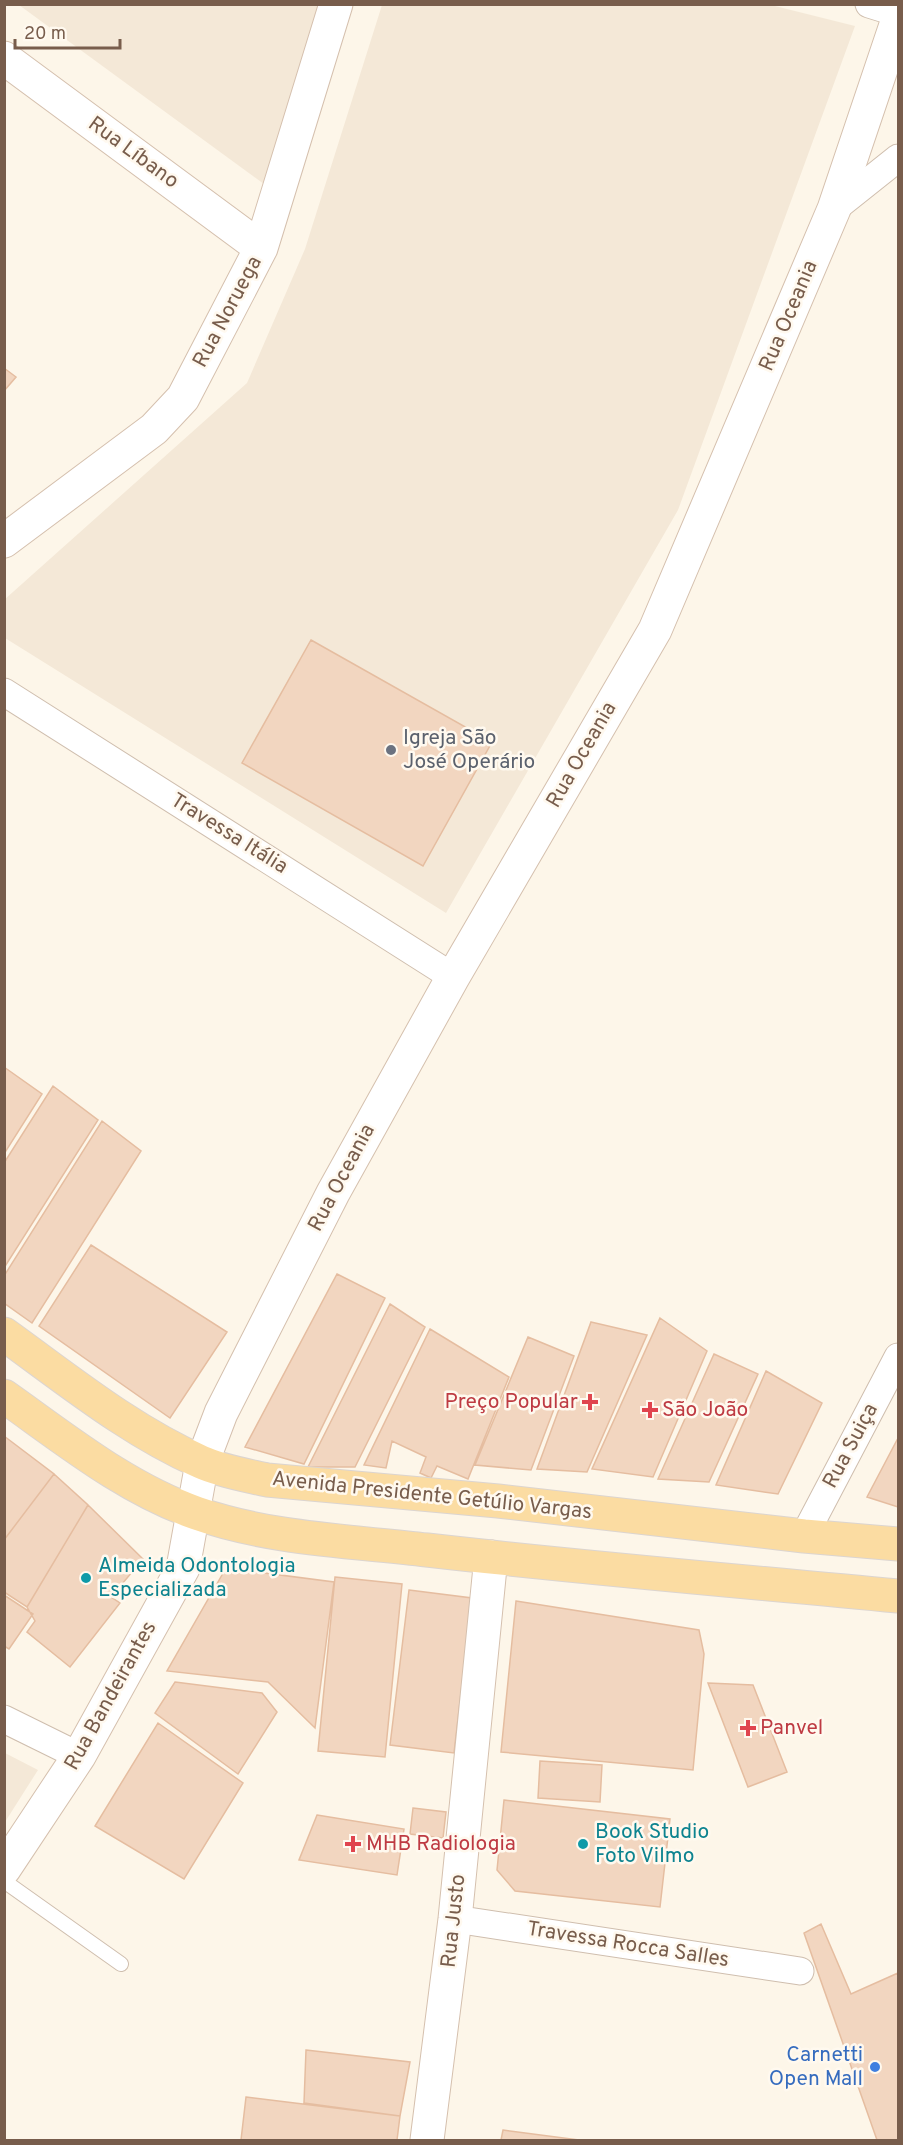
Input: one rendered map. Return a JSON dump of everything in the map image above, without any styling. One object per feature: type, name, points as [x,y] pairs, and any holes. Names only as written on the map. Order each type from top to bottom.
[{"type":"main road","name":"Avenida Presidente Getúlio Vargas","points":[[4,1334],[142,1433],[202,1463],[267,1480],[498,1501],[804,1536],[898,1544]]},
{"type":"main road","points":[[4,1396],[116,1474],[156,1497],[195,1513],[251,1530],[491,1557],[898,1596]]},
{"type":"street","name":"Rua Noruega","points":[[4,541],[154,429],[183,398],[261,248],[336,4]]},
{"type":"street","points":[[869,4],[898,13]]},
{"type":"street","name":"Rua Oceania","points":[[195,1513],[202,1463],[220,1413],[333,1193],[453,976],[655,630],[889,80],[898,19]]},
{"type":"street","name":"Rua Líbano","points":[[4,58],[261,248]]},
{"type":"street","points":[[834,209],[898,158]]},
{"type":"street","name":"Travessa Itália","points":[[4,692],[453,976]]},
{"type":"street","name":"Rua Suiça","points":[[804,1536],[898,1357]]},
{"type":"street","name":"Rua Bandeirantes","points":[[4,1869],[79,1756],[183,1568],[195,1513]]},
{"type":"street","name":"Rua Justo","points":[[427,2140],[455,1919],[491,1557]]},
{"type":"street","points":[[4,1719],[79,1756]]},
{"type":"street","name":"Travessa Rocca Salles","points":[[455,1919],[800,1971]]},
{"type":"lane","points":[[4,1881],[121,1964]]},
{"type":"shaded area","points":[[767,4],[855,26],[678,510],[446,913],[5,638],[4,600],[247,383],[305,249],[382,5]]},
{"type":"shaded area","points":[[19,5],[321,5],[264,184]]},
{"type":"shaded area","points":[[5,1753],[38,1770],[5,1822]]},
{"type":"building","points":[[4,368],[16,377],[4,391]]},
{"type":"building","points":[[311,640],[492,742],[423,866],[242,763]]},
{"type":"building","points":[[4,1067],[42,1094],[4,1154]]},
{"type":"building","points":[[53,1086],[98,1120],[4,1268],[4,1163]]},
{"type":"building","points":[[102,1121],[141,1151],[32,1323],[4,1303],[4,1276]]},
{"type":"building","points":[[91,1245],[227,1332],[170,1418],[39,1326]]},
{"type":"building","points":[[337,1274],[385,1298],[304,1464],[245,1447]]},
{"type":"building","points":[[390,1304],[425,1327],[355,1467],[308,1467]]},
{"type":"building","name":"São João","points":[[660,1318],[707,1351],[653,1477],[592,1469]]},
{"type":"building","name":"Preço Popular","points":[[591,1322],[647,1335],[587,1472],[537,1469]]},
{"type":"building","points":[[430,1329],[509,1377],[468,1479],[437,1466],[431,1478],[420,1473],[426,1457],[392,1441],[386,1468],[364,1465]]},
{"type":"building","points":[[528,1337],[574,1356],[531,1470],[475,1465]]},
{"type":"building","points":[[714,1354],[758,1374],[709,1482],[658,1479]]},
{"type":"building","points":[[766,1371],[822,1403],[778,1494],[716,1485]]},
{"type":"building","points":[[4,1436],[54,1474],[4,1540]]},
{"type":"building","points":[[898,1441],[898,1507],[867,1497]]},
{"type":"building","points":[[54,1474],[88,1505],[27,1607],[4,1592],[4,1540]]},
{"type":"building","name":"Almeida Odontologia Especializada","points":[[88,1505],[143,1559],[111,1597],[120,1603],[70,1667],[27,1632],[35,1621],[27,1607]]},
{"type":"building","points":[[226,1568],[334,1582],[315,1728],[268,1682],[167,1671]]},
{"type":"building","points":[[335,1577],[402,1584],[385,1757],[318,1751]]},
{"type":"building","points":[[409,1590],[472,1598],[454,1753],[390,1745]]},
{"type":"building","points":[[4,1595],[33,1614],[9,1649],[4,1646]]},
{"type":"building","points":[[516,1601],[699,1630],[704,1654],[693,1770],[501,1752]]},
{"type":"building","points":[[175,1682],[262,1693],[277,1712],[238,1774],[155,1713]]},
{"type":"building","name":"Panvel","points":[[708,1683],[753,1685],[787,1772],[748,1787]]},
{"type":"building","points":[[158,1723],[243,1783],[184,1879],[95,1826]]},
{"type":"building","points":[[540,1761],[602,1765],[600,1802],[538,1798]]},
{"type":"building","name":"Book Studio Foto Vilmo","points":[[504,1800],[670,1819],[660,1907],[515,1891],[497,1870]]},
{"type":"building","points":[[413,1808],[446,1812],[443,1838],[410,1834]]},
{"type":"building","name":"MHB Radiologia","points":[[317,1815],[404,1829],[397,1875],[299,1860]]},
{"type":"building","name":"Carnetti Open Mall","points":[[821,1924],[851,1994],[898,1973],[898,2140],[877,2140],[804,1933]]},
{"type":"building","points":[[306,2050],[410,2062],[400,2116],[304,2103]]},
{"type":"building","points":[[246,2097],[400,2116],[397,2140],[241,2140]]},
{"type":"building","points":[[503,2130],[579,2140],[501,2140]]},
{"type":"place","name":"Igreja São José Operário","points":[[391,750]]},
{"type":"place","name":"Preço Popular","points":[[590,1402]]},
{"type":"place","name":"São João","points":[[650,1410]]},
{"type":"place","name":"Almeida Odontologia Especializada","points":[[86,1578]]},
{"type":"place","name":"Panvel","points":[[748,1728]]},
{"type":"place","name":"MHB Radiologia","points":[[353,1844]]},
{"type":"place","name":"Book Studio Foto Vilmo","points":[[583,1844]]},
{"type":"place","name":"Carnetti Open Mall","points":[[875,2067]]}]
